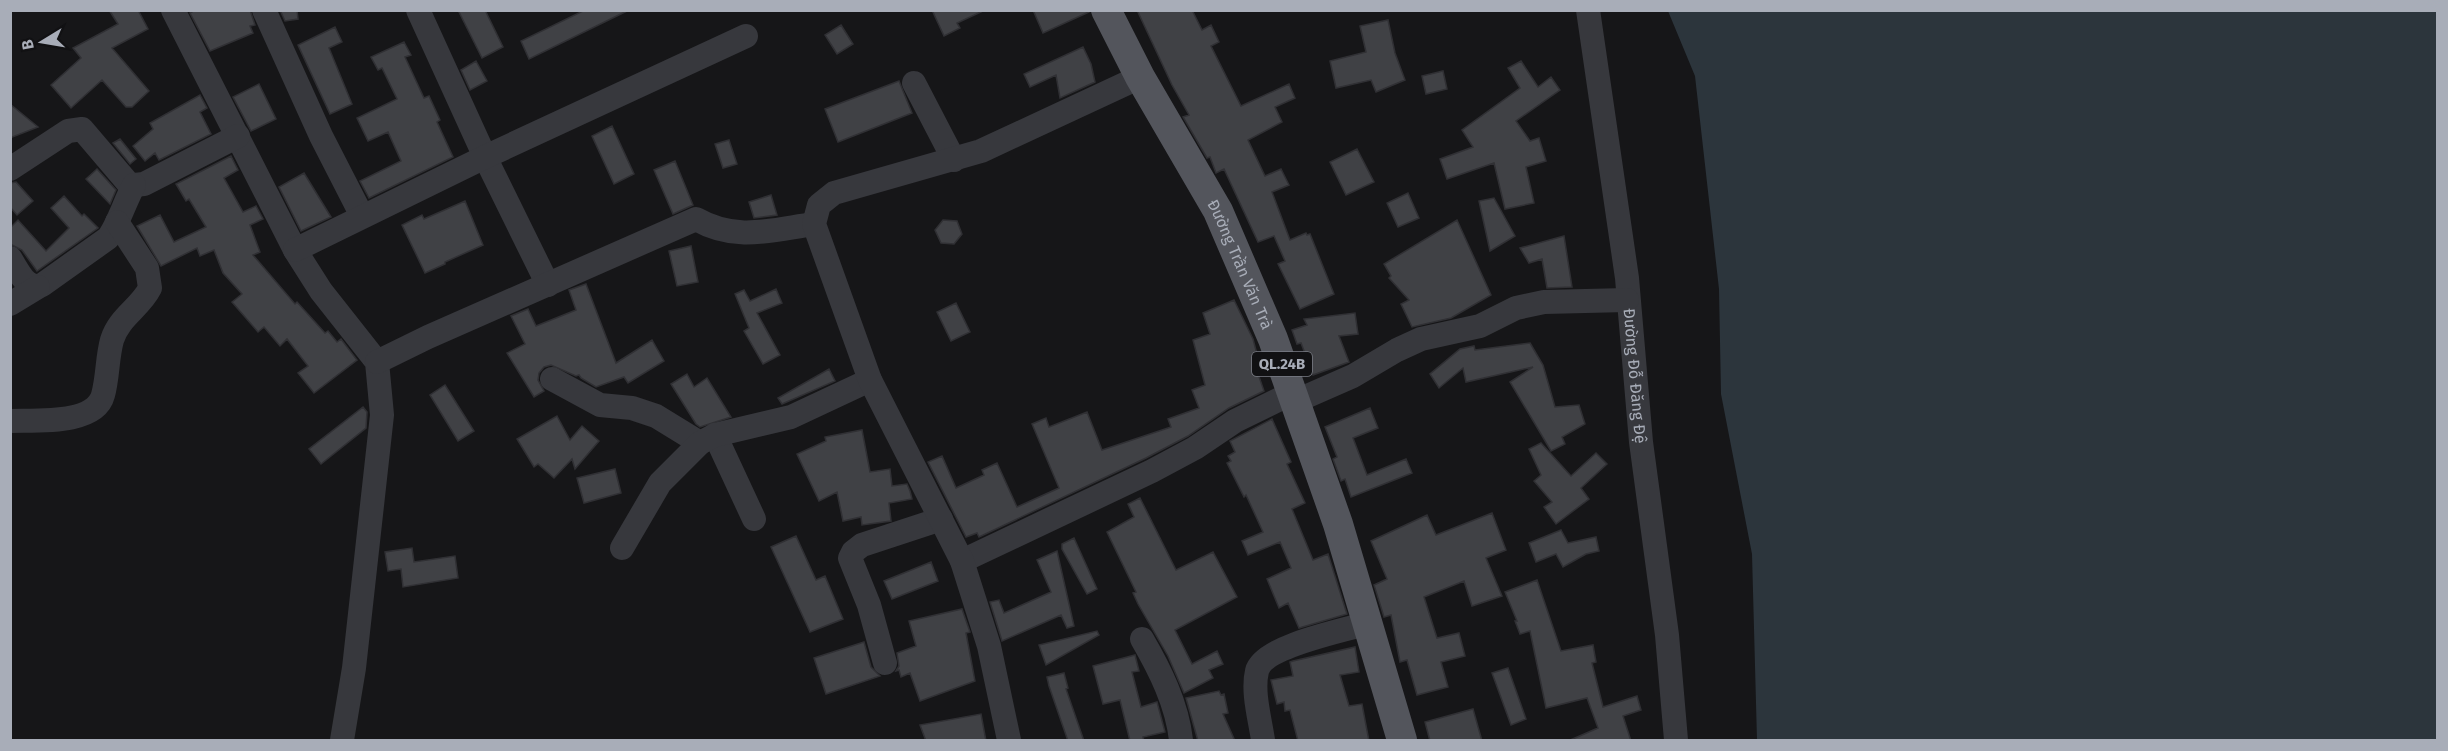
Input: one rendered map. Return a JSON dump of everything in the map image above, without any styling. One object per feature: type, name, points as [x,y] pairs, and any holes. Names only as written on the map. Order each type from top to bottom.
[{"type":"main road","name":"Đường Trần Văn Trà","points":[[1106,10],[1140,77],[1218,211],[1273,339],[1369,623],[1402,741]]},
{"type":"street","points":[[173,10],[295,250],[321,291],[377,362],[382,415],[354,668],[342,741]]},
{"type":"street","points":[[264,10],[321,136],[362,216]]},
{"type":"street","points":[[418,10],[485,157],[548,285]]},
{"type":"street","name":"Đường Đỗ Đăng Đệ","points":[[1588,10],[1627,278],[1627,300],[1641,442],[1667,635],[1676,741]]},
{"type":"street","points":[[295,250],[485,157],[746,36]]},
{"type":"street","points":[[1009,741],[989,646],[962,561],[870,380],[814,224],[819,205],[834,193],[981,151],[1140,77]]},
{"type":"street","points":[[914,84],[954,160]]},
{"type":"street","points":[[10,169],[68,131],[82,129],[128,183],[144,184],[238,136]]},
{"type":"street","points":[[10,304],[108,238],[134,185]]},
{"type":"street","points":[[377,362],[428,337],[696,219],[713,229],[735,233],[814,224]]},
{"type":"street","points":[[10,421],[79,416],[97,407],[102,397],[112,340],[117,328],[121,320],[150,288],[147,268],[117,222]]},
{"type":"street","points":[[10,258],[27,284],[38,287]]},
{"type":"street","points":[[962,561],[1152,471],[1195,448],[1235,421],[1353,376],[1397,350],[1421,339],[1480,326],[1516,308],[1544,302],[1627,300]]},
{"type":"street","points":[[552,379],[600,405],[632,408],[708,439],[754,519]]},
{"type":"street","points":[[622,548],[660,483],[708,439],[791,417],[870,380]]},
{"type":"street","points":[[885,663],[869,605],[850,558],[853,552],[862,545],[941,519]]},
{"type":"street","points":[[1263,741],[1255,681],[1257,668],[1268,657],[1296,644],[1369,623]]},
{"type":"street","points":[[1142,639],[1161,672],[1179,727],[1181,741]]},
{"type":"shaded area","points":[[1668,11],[2437,11],[2437,740],[1757,740],[1752,554],[1721,394],[1719,289],[1695,76]]},
{"type":"building","points":[[109,10],[138,10],[148,29],[112,48],[149,91],[132,107],[126,107],[102,80],[71,108],[51,85],[81,58],[73,48],[118,24]]},
{"type":"building","points":[[195,10],[250,10],[255,25],[250,26],[253,33],[210,51],[190,13]]},
{"type":"building","points":[[280,10],[297,10],[298,19],[285,21]]},
{"type":"building","points":[[458,10],[485,10],[503,47],[482,58]]},
{"type":"building","points":[[585,10],[629,10],[529,59],[521,41]]},
{"type":"building","points":[[932,10],[985,10],[957,23],[960,28],[944,36]]},
{"type":"building","points":[[1033,10],[1089,10],[1089,12],[1043,33]]},
{"type":"building","points":[[1137,10],[1192,10],[1202,30],[1211,25],[1219,42],[1211,46],[1241,106],[1289,84],[1295,98],[1275,107],[1282,122],[1248,140],[1265,176],[1281,169],[1289,185],[1272,192],[1290,240],[1306,233],[1310,234],[1334,294],[1300,309],[1278,264],[1285,261],[1274,236],[1258,242],[1224,169],[1216,173],[1210,157],[1207,158],[1183,117],[1189,115],[1172,85]]},
{"type":"building","points":[[1388,20],[1395,53],[1405,80],[1376,92],[1371,80],[1336,88],[1330,61],[1366,52],[1360,26]]},
{"type":"building","points":[[841,25],[853,44],[837,54],[825,35]]},
{"type":"building","points":[[335,27],[342,42],[329,48],[352,104],[330,114],[298,45]]},
{"type":"building","points":[[404,42],[411,55],[405,57],[424,98],[429,96],[440,120],[437,122],[453,157],[369,198],[360,181],[401,161],[388,132],[368,141],[357,118],[397,99],[382,68],[378,70],[371,57]]},
{"type":"building","points":[[1083,47],[1091,64],[1095,82],[1060,98],[1056,75],[1030,87],[1024,74]]},
{"type":"building","points":[[476,61],[487,81],[470,90],[461,70]]},
{"type":"building","points":[[1521,61],[1538,87],[1551,77],[1560,90],[1516,121],[1530,141],[1539,138],[1546,161],[1526,167],[1534,203],[1505,209],[1494,163],[1447,179],[1440,159],[1473,147],[1462,130],[1520,88],[1508,68]]},
{"type":"building","points":[[1443,71],[1447,89],[1426,94],[1422,76]]},
{"type":"building","points":[[899,81],[912,113],[838,142],[825,109]]},
{"type":"building","points":[[259,84],[276,119],[251,131],[233,97]]},
{"type":"building","points":[[200,95],[207,108],[200,112],[211,134],[159,160],[155,153],[145,161],[133,146],[153,129],[150,123]]},
{"type":"building","points":[[10,104],[38,127],[10,138]]},
{"type":"building","points":[[612,126],[634,174],[614,184],[592,136]]},
{"type":"building","points":[[120,139],[136,159],[130,164],[113,143]]},
{"type":"building","points":[[729,140],[737,164],[723,168],[715,144]]},
{"type":"building","points":[[1357,149],[1374,182],[1346,195],[1330,162]]},
{"type":"building","points":[[231,156],[238,170],[224,178],[243,212],[256,206],[263,219],[250,225],[260,252],[253,255],[295,304],[297,302],[325,333],[328,331],[337,342],[341,339],[357,360],[314,393],[298,373],[308,366],[287,339],[280,346],[264,327],[258,332],[232,302],[242,294],[223,273],[214,250],[200,256],[197,248],[161,266],[137,226],[160,215],[174,242],[206,227],[189,199],[186,201],[176,184]]},
{"type":"building","points":[[675,161],[693,205],[673,214],[654,170]]},
{"type":"building","points":[[97,169],[116,190],[110,204],[86,179]]},
{"type":"building","points":[[304,173],[331,217],[301,231],[279,187]]},
{"type":"building","points":[[16,182],[33,201],[17,215],[10,207],[10,183]]},
{"type":"building","points":[[1408,193],[1419,218],[1398,227],[1387,203]]},
{"type":"building","points":[[771,195],[777,215],[754,218],[749,202]]},
{"type":"building","points":[[64,196],[82,216],[84,214],[98,228],[37,271],[22,250],[10,244],[10,228],[18,220],[46,251],[69,228],[51,208]]},
{"type":"building","points":[[1494,198],[1515,236],[1490,251],[1479,201]]},
{"type":"building","points":[[465,201],[483,245],[425,273],[402,225],[422,215],[424,219]]},
{"type":"building","points":[[943,220],[957,221],[962,234],[954,244],[941,243],[935,230]]},
{"type":"building","points":[[1457,220],[1491,295],[1451,318],[1412,327],[1401,304],[1409,300],[1389,278],[1391,276],[1384,264]]},
{"type":"building","points":[[1564,236],[1572,287],[1547,288],[1542,259],[1529,263],[1520,248]]},
{"type":"building","points":[[691,246],[698,282],[677,286],[669,251]]},
{"type":"building","points":[[586,284],[616,363],[652,340],[664,361],[628,383],[624,377],[596,387],[579,375],[576,376],[551,365],[544,367],[539,373],[538,380],[544,391],[534,397],[507,353],[525,344],[511,316],[528,309],[536,326],[576,310],[569,290]]},
{"type":"building","points":[[776,289],[782,303],[757,313],[780,355],[763,364],[744,331],[749,328],[735,294],[744,290],[750,301]]},
{"type":"building","points":[[1234,300],[1253,339],[1258,358],[1253,359],[1264,391],[1229,408],[1188,436],[1146,458],[979,537],[977,533],[966,537],[928,462],[942,456],[956,488],[984,475],[982,470],[997,463],[1017,507],[1059,488],[1032,424],[1046,418],[1049,427],[1087,412],[1102,450],[1171,427],[1168,419],[1199,408],[1192,390],[1205,385],[1193,340],[1210,334],[1203,313]]},
{"type":"building","points":[[956,303],[970,332],[951,341],[937,312]]},
{"type":"building","points":[[1355,313],[1358,334],[1339,336],[1349,362],[1313,375],[1301,343],[1297,344],[1292,330],[1307,325],[1304,319]]},
{"type":"building","points":[[1530,343],[1543,365],[1555,407],[1579,405],[1585,424],[1562,437],[1565,444],[1551,451],[1510,382],[1533,367],[1466,382],[1463,368],[1439,388],[1430,374],[1460,349],[1474,346],[1475,350]]},
{"type":"building","points":[[829,369],[835,381],[782,404],[778,398]]},
{"type":"building","points":[[687,374],[694,387],[707,378],[731,417],[700,427],[696,424],[671,384]]},
{"type":"building","points":[[445,385],[474,431],[458,441],[430,395]]},
{"type":"building","points":[[363,407],[367,412],[366,428],[321,464],[309,449]]},
{"type":"building","points":[[1370,408],[1378,428],[1353,438],[1367,475],[1406,459],[1412,473],[1351,497],[1345,479],[1341,481],[1333,459],[1337,457],[1325,427]]},
{"type":"building","points":[[557,416],[570,440],[582,426],[599,441],[575,469],[572,459],[554,478],[538,464],[534,467],[517,439]]},
{"type":"building","points":[[1272,419],[1291,462],[1287,464],[1305,503],[1292,509],[1313,560],[1328,554],[1347,614],[1299,628],[1288,603],[1279,608],[1267,579],[1291,568],[1280,542],[1248,555],[1242,541],[1263,532],[1246,495],[1244,497],[1227,463],[1231,461],[1228,456],[1235,452],[1230,441]]},
{"type":"building","points":[[862,430],[870,472],[890,469],[892,486],[907,484],[910,491],[912,499],[889,503],[891,521],[862,525],[861,517],[843,521],[837,492],[819,501],[797,454],[826,441],[825,437]]},
{"type":"building","points":[[1541,443],[1571,476],[1596,453],[1607,464],[1581,488],[1589,499],[1556,524],[1544,507],[1552,502],[1534,481],[1541,475],[1529,449]]},
{"type":"building","points":[[615,469],[621,493],[584,503],[577,478]]},
{"type":"building","points":[[1140,498],[1176,570],[1213,552],[1237,597],[1175,630],[1192,664],[1217,651],[1223,664],[1209,670],[1213,678],[1184,693],[1168,656],[1138,604],[1133,593],[1136,592],[1107,532],[1134,517],[1128,504]]},
{"type":"building","points":[[1492,513],[1506,550],[1486,558],[1502,596],[1472,606],[1464,581],[1424,597],[1437,638],[1459,633],[1465,656],[1441,662],[1448,687],[1417,695],[1407,660],[1400,662],[1391,615],[1384,617],[1374,585],[1387,579],[1371,541],[1427,515],[1436,535]]},
{"type":"building","points":[[1561,530],[1568,543],[1596,537],[1599,551],[1586,554],[1563,567],[1556,554],[1536,562],[1529,543]]},
{"type":"building","points":[[796,536],[816,580],[825,576],[843,619],[810,632],[771,547]]},
{"type":"building","points":[[1074,538],[1097,589],[1087,594],[1062,549],[1062,544]]},
{"type":"building","points":[[412,548],[414,562],[455,556],[458,578],[403,587],[401,569],[388,571],[385,552]]},
{"type":"building","points":[[1057,551],[1074,626],[1067,628],[1061,615],[1002,641],[990,602],[999,600],[1004,613],[1051,592],[1037,560]]},
{"type":"building","points":[[931,562],[938,581],[892,599],[884,581]]},
{"type":"building","points":[[1537,580],[1561,651],[1593,645],[1596,662],[1592,663],[1603,707],[1637,696],[1641,710],[1623,716],[1631,741],[1568,741],[1598,728],[1587,698],[1546,708],[1530,631],[1520,634],[1505,592]]},
{"type":"building","points":[[962,609],[970,632],[966,633],[975,681],[920,701],[910,673],[901,677],[899,670],[896,671],[899,666],[897,653],[916,646],[909,621]]},
{"type":"building","points":[[1097,631],[1099,635],[1046,665],[1039,645]]},
{"type":"building","points":[[864,642],[871,667],[880,676],[826,694],[814,658]]},
{"type":"building","points":[[1355,647],[1359,672],[1340,675],[1349,706],[1362,704],[1369,741],[1298,741],[1290,710],[1285,711],[1284,702],[1277,704],[1271,680],[1293,676],[1290,662]]},
{"type":"building","points":[[1135,655],[1139,671],[1132,672],[1141,707],[1157,702],[1165,732],[1143,737],[1144,741],[1130,741],[1120,700],[1103,704],[1093,666]]},
{"type":"building","points":[[1508,668],[1526,719],[1511,725],[1492,673]]},
{"type":"building","points":[[1064,673],[1068,688],[1066,689],[1084,741],[1068,741],[1049,686],[1047,677]]},
{"type":"building","points":[[1219,691],[1221,695],[1224,694],[1228,713],[1223,714],[1235,741],[1198,741],[1186,698]]},
{"type":"building","points":[[1473,709],[1482,741],[1430,741],[1425,722]]},
{"type":"building","points":[[981,714],[986,741],[926,741],[920,725]]}]
